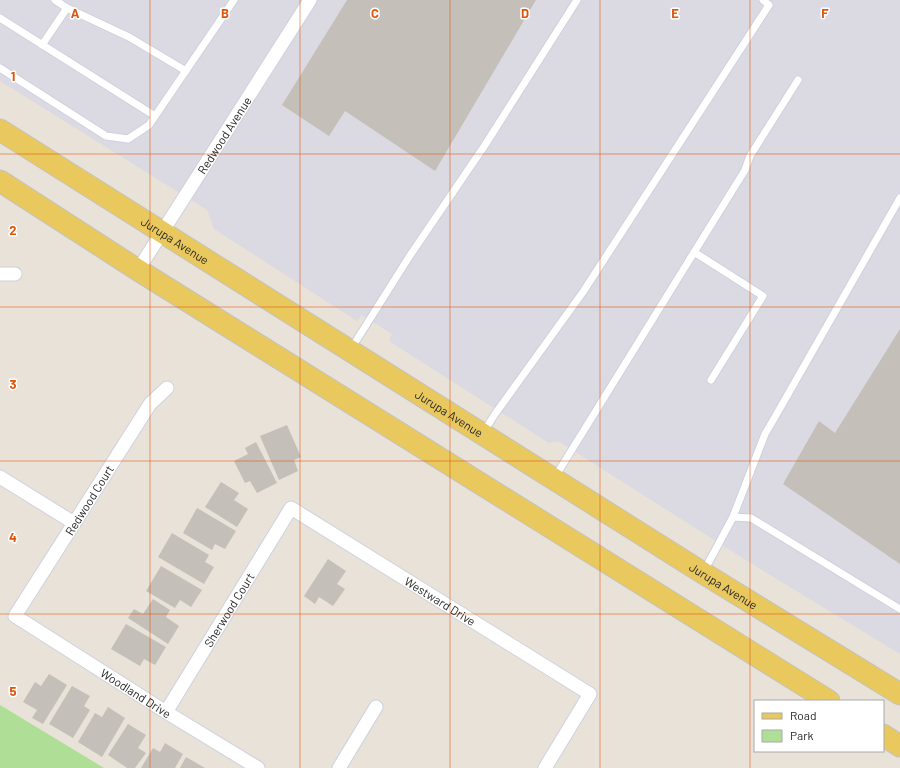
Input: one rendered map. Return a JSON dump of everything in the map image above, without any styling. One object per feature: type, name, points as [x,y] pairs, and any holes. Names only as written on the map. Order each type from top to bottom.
[{"type":"main road","name":"Jurupa Avenue","points":[[0,130],[702,573],[900,694]]},
{"type":"main road","points":[[0,181],[138,270],[827,700]]},
{"type":"main road","points":[[884,736],[900,746]]},
{"type":"street","name":"Redwood Avenue","points":[[138,270],[310,0]]},
{"type":"street","points":[[0,274],[15,274]]},
{"type":"street","name":"Redwood Court","points":[[15,616],[150,404],[167,388]]},
{"type":"street","points":[[0,477],[74,523]]},
{"type":"street","name":"Westward Drive","points":[[291,508],[590,694],[545,768]]},
{"type":"street","name":"Sherwood Court","points":[[166,712],[291,508]]},
{"type":"street","name":"Woodland Drive","points":[[15,616],[166,712],[258,768]]},
{"type":"street","points":[[339,768],[376,707]]},
{"type":"lane","points":[[55,0],[67,8],[129,37],[186,71]]},
{"type":"lane","points":[[0,68],[106,136],[128,139],[149,125],[234,0]]},
{"type":"lane","points":[[350,351],[409,257],[485,144],[577,0]]},
{"type":"lane","points":[[483,434],[495,414],[583,292],[770,4],[763,0]]},
{"type":"lane","points":[[42,44],[67,8]]},
{"type":"lane","points":[[0,18],[155,116]]},
{"type":"lane","points":[[554,479],[745,170],[750,156],[798,80]]},
{"type":"lane","points":[[702,573],[733,517],[765,434],[900,198]]},
{"type":"lane","points":[[694,252],[764,296],[711,380]]},
{"type":"lane","points":[[733,517],[751,518],[900,609]]},
{"type":"shaded area","points":[[0,0],[900,0],[900,654],[749,562],[558,441],[549,443],[389,341],[392,334],[362,315],[357,321],[214,229],[207,210],[0,81]]},
{"type":"green space","points":[[0,705],[104,768],[0,768]]},
{"type":"building","points":[[347,0],[536,0],[435,171],[345,111],[329,136],[282,105]]},
{"type":"building","points":[[900,329],[900,564],[783,484],[819,421],[835,433]]},
{"type":"building","points":[[287,425],[301,457],[294,460],[298,471],[279,480],[260,436]]},
{"type":"building","points":[[256,442],[277,483],[257,493],[250,481],[245,483],[234,461],[248,454],[245,448]]},
{"type":"building","points":[[221,482],[239,493],[234,500],[248,509],[237,527],[205,507]]},
{"type":"building","points":[[197,508],[236,531],[225,549],[215,544],[212,550],[183,533]]},
{"type":"building","points":[[172,533],[209,555],[205,562],[214,567],[204,584],[158,557]]},
{"type":"building","points":[[328,559],[346,571],[337,584],[345,589],[333,606],[319,597],[315,604],[304,596]]},
{"type":"building","points":[[161,566],[202,590],[191,607],[180,600],[175,608],[146,591]]},
{"type":"building","points":[[153,599],[170,610],[166,617],[179,626],[168,644],[128,618],[134,609],[143,614]]},
{"type":"building","points":[[126,624],[166,647],[155,665],[144,659],[140,666],[111,649]]},
{"type":"building","points":[[49,674],[67,685],[43,724],[32,718],[37,710],[23,702],[35,682],[41,686]]},
{"type":"building","points":[[72,686],[90,696],[84,706],[90,710],[73,738],[49,724]]},
{"type":"building","points":[[108,707],[125,718],[102,757],[78,742],[95,713],[102,717]]},
{"type":"building","points":[[128,724],[146,735],[138,748],[146,753],[135,768],[127,768],[108,755]]},
{"type":"building","points":[[165,743],[183,754],[175,768],[141,768],[153,748],[160,752]]},
{"type":"building","points":[[186,757],[205,768],[180,768]]}]
